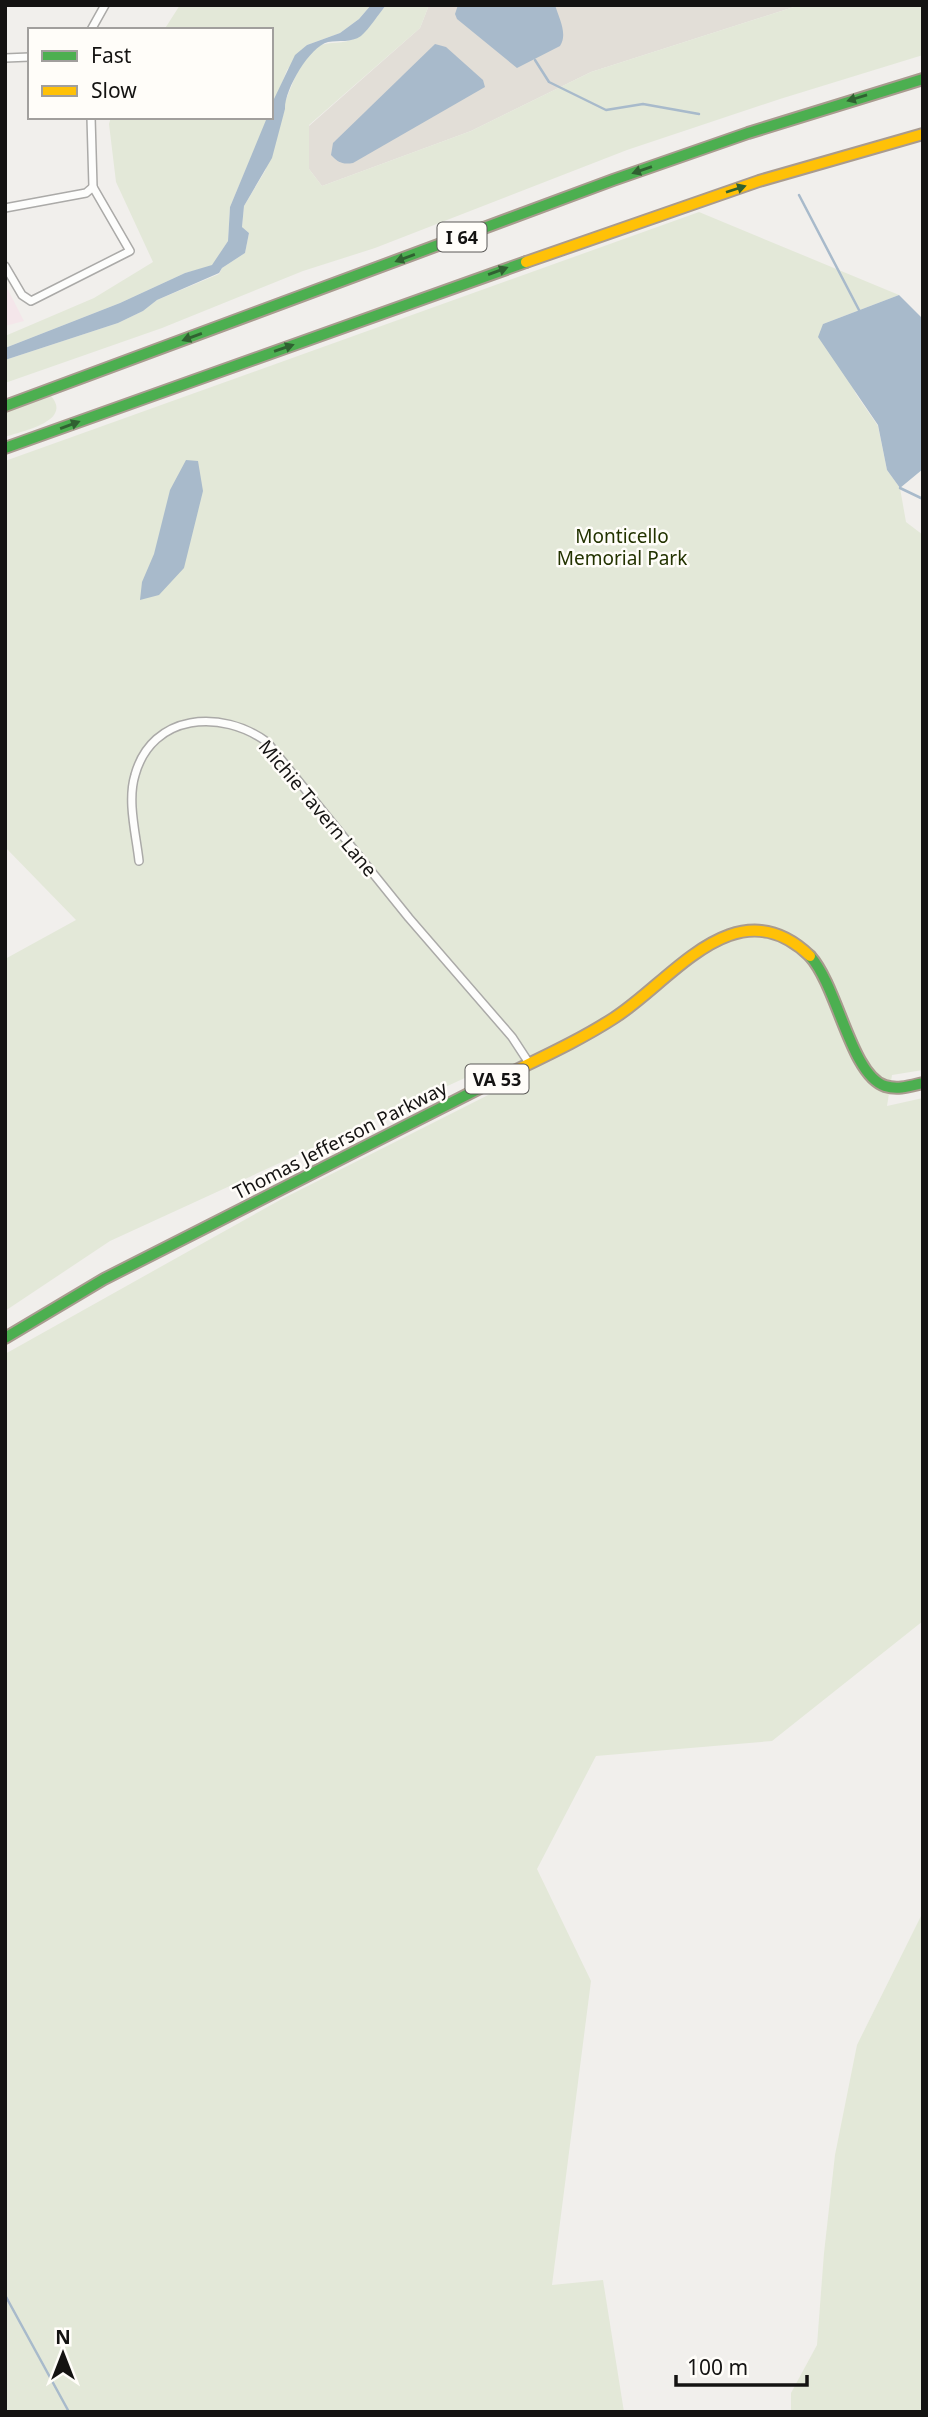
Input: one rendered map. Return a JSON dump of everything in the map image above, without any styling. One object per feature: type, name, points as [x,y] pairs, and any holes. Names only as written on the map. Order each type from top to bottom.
[{"type":"main road","name":"I 64","points":[[5,406],[638,172],[800,116],[923,79]]},
{"type":"main road","name":"I 64","points":[[5,448],[634,223],[769,178],[923,134]]},
{"type":"main road","name":"Thomas Jefferson Parkway","points":[[5,1338],[104,1279],[617,1017],[690,957],[717,939],[737,932],[762,932],[793,942],[812,957],[835,995],[856,1056],[871,1078],[887,1087],[898,1089],[923,1083]]},
{"type":"street","points":[[92,28],[105,5]]},
{"type":"street","points":[[5,58],[28,57]]},
{"type":"street","points":[[5,266],[22,295],[31,301],[130,251],[93,187],[91,119]]},
{"type":"street","points":[[5,208],[86,193],[93,187]]},
{"type":"street","name":"Michie Tavern Lane","points":[[139,860],[133,785],[141,758],[148,748],[175,727],[201,721],[231,723],[256,734],[267,742],[409,918],[512,1037],[529,1063]]},
{"type":"shaded area","points":[[429,5],[800,5],[591,72],[471,131],[322,186],[309,169],[309,126],[420,28]]},
{"type":"shaded area","points":[[5,284],[24,321],[5,326]]},
{"type":"green space","points":[[180,5],[371,5],[359,19],[340,33],[307,45],[287,70],[273,106],[273,28],[165,28]]},
{"type":"green space","points":[[386,5],[429,5],[420,28],[309,125],[309,169],[322,186],[471,131],[591,72],[800,5],[923,5],[923,55],[627,150],[375,248],[303,271],[162,328],[5,383],[5,360],[118,323],[143,311],[157,300],[219,274],[222,268],[245,253],[249,233],[242,227],[244,206],[265,171],[285,102],[301,66],[319,46],[356,38]]},
{"type":"green space","points":[[110,119],[267,119],[230,207],[228,241],[212,266],[185,273],[120,303],[5,348],[5,336],[94,298],[153,262],[116,182]]},
{"type":"green space","name":"Monticello Memorial Park","points":[[699,212],[899,295],[823,324],[856,394],[878,426],[887,470],[900,488],[906,522],[923,535],[923,1070],[892,1075],[887,1106],[923,1098],[923,1621],[772,1741],[596,1756],[537,1869],[591,1981],[552,2285],[603,2280],[624,2412],[5,2412],[5,1354],[280,1200],[514,1082],[491,1066],[110,1241],[5,1311],[5,959],[76,920],[5,847],[5,461]]},
{"type":"green space","points":[[45,395],[51,396],[56,405],[56,412],[51,418],[43,424],[5,437],[5,410]]},
{"type":"green space","points":[[923,1912],[923,2412],[791,2412],[791,2393],[817,2345],[835,2155],[857,2045]]},
{"type":"water","points":[[371,5],[386,5],[361,36],[353,40],[328,42],[313,52],[293,81],[272,158],[244,206],[242,227],[249,233],[245,253],[222,268],[219,273],[157,300],[143,311],[118,323],[5,360],[5,348],[120,303],[185,273],[212,265],[228,241],[230,207],[266,120],[273,119],[274,99],[295,55],[307,45],[340,33],[359,19]]},
{"type":"water","points":[[458,5],[555,5],[562,26],[562,41],[560,46],[517,68],[457,19],[455,14]]},
{"type":"water","points":[[435,44],[446,47],[483,80],[485,87],[353,163],[343,163],[331,155],[333,143]]},
{"type":"water","points":[[899,295],[923,319],[923,469],[900,488],[887,470],[878,425],[818,337],[823,324]]},
{"type":"water","points":[[186,460],[198,461],[203,491],[184,568],[159,595],[140,600],[142,582],[154,554],[170,490]]},
{"type":"waterway","points":[[535,60],[549,82],[606,110],[643,104],[699,114]]},
{"type":"waterway","points":[[799,195],[859,310]]},
{"type":"waterway","points":[[900,488],[923,499]]},
{"type":"waterway","points":[[5,2295],[69,2412]]},
{"type":"traffic: fast","points":[[5,406],[613,180],[748,133],[923,79]]},
{"type":"traffic: fast","points":[[5,448],[526,262]]},
{"type":"traffic: fast","points":[[810,956],[829,988],[854,1048],[873,1079],[895,1088],[923,1083]]},
{"type":"traffic: fast","points":[[5,1338],[104,1279],[486,1085]]},
{"type":"traffic: slow","points":[[526,262],[759,181],[923,134]]},
{"type":"traffic: slow","points":[[486,1085],[567,1045],[614,1018],[682,963],[706,946],[731,935],[756,931],[783,937],[810,956]]}]
